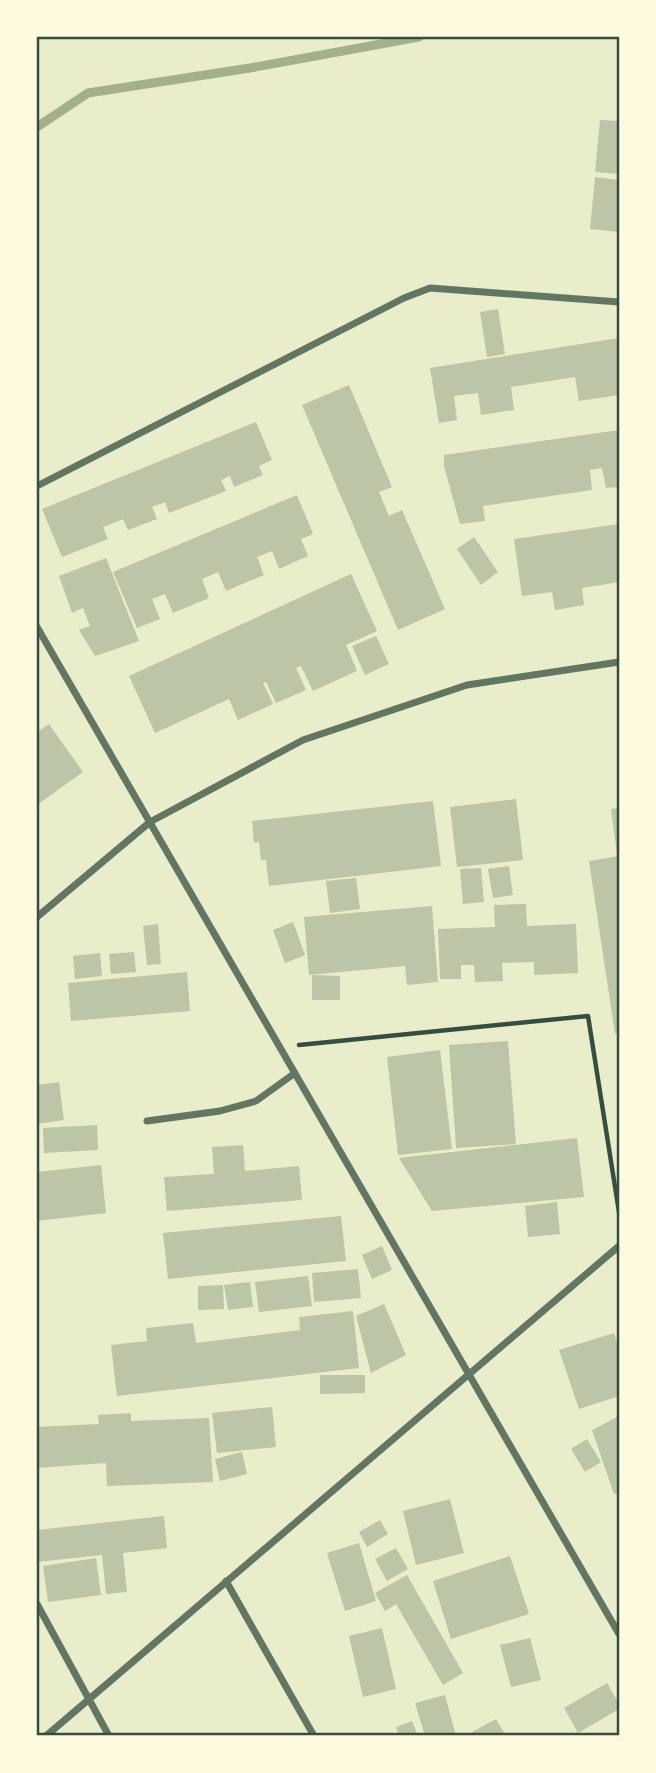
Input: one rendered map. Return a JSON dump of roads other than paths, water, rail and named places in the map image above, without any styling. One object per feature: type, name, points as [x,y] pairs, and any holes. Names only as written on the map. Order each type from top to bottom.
[{"type":"street","points":[[37,486],[392,304],[430,288],[619,302]]},
{"type":"street","points":[[37,627],[619,1634]]},
{"type":"street","points":[[37,917],[150,822],[303,740],[467,685],[619,662]]},
{"type":"street","points":[[147,1121],[220,1111],[256,1101],[295,1073]]},
{"type":"street","points":[[46,1736],[619,1246]]},
{"type":"street","points":[[226,1581],[314,1736]]},
{"type":"street","points":[[37,1604],[109,1736]]},
{"type":"waterway","points":[[37,127],[88,93],[250,68],[419,37]]}]
